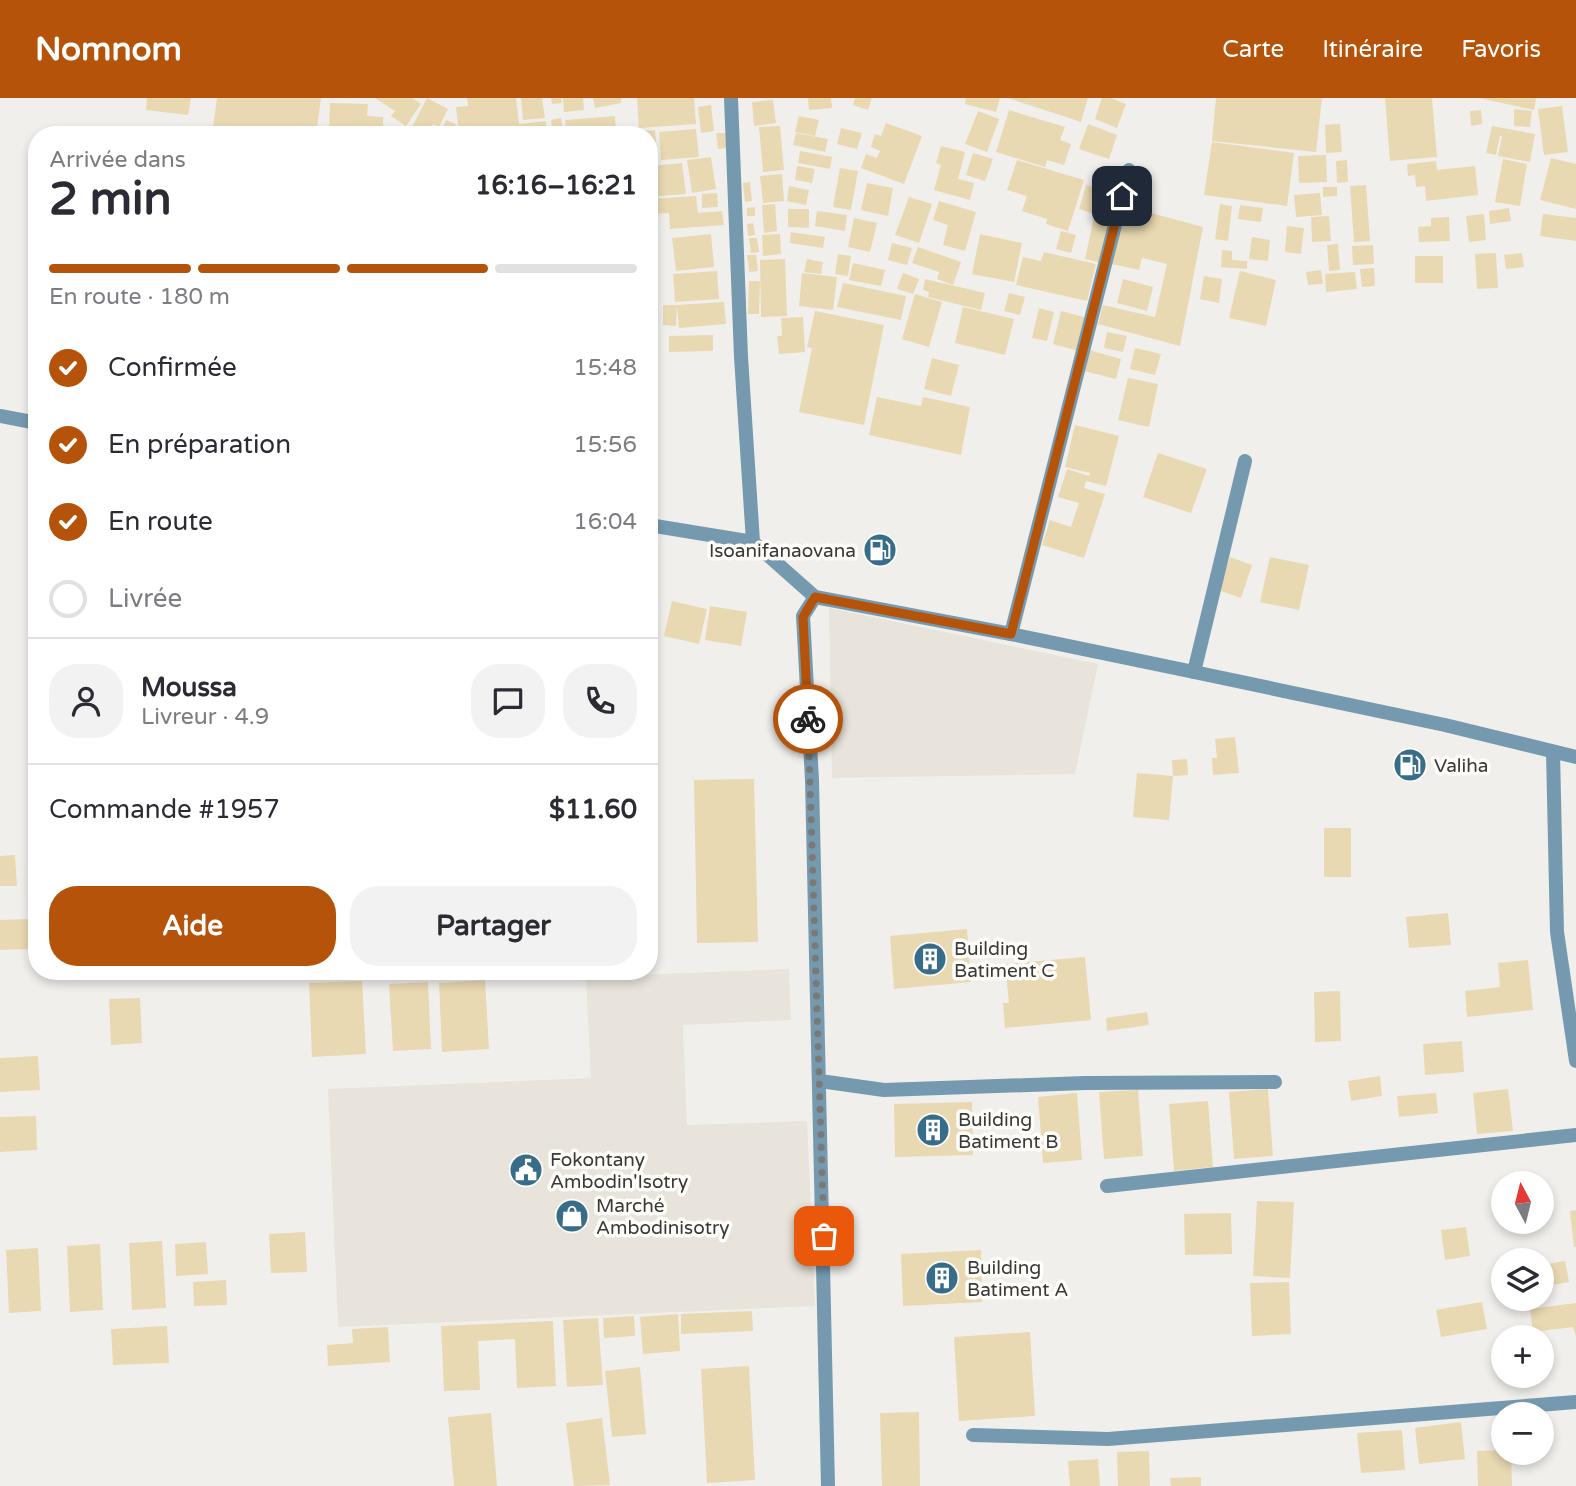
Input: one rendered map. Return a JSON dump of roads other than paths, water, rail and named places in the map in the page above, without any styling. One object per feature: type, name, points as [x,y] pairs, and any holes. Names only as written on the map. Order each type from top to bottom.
[{"type":"street","points":[[731,98],[741,357],[752,542]]},
{"type":"street","points":[[1011,634],[1129,170]]},
{"type":"street","points":[[0,416],[28,421]]},
{"type":"street","points":[[1194,672],[1245,461]]},
{"type":"street","points":[[658,526],[752,542],[815,597],[1194,672],[1445,725],[1576,757]]},
{"type":"street","points":[[815,597],[803,617],[812,780],[828,1486]]},
{"type":"street","points":[[1553,752],[1557,932],[1576,1061]]},
{"type":"street","points":[[820,1081],[884,1090],[1085,1083],[1275,1082]]},
{"type":"street","points":[[1107,1186],[1576,1135]]},
{"type":"street","points":[[973,1435],[1108,1439],[1576,1402]]},
{"type":"place","name":"Isoanifanaovana","points":[[880,550]]},
{"type":"place","name":"Valiha","points":[[1410,765]]},
{"type":"place","name":"Building Batiment C","points":[[930,959]]},
{"type":"place","name":"Building Batiment B","points":[[933,1130]]},
{"type":"place","name":"Fokontany Ambodin'Isotry","points":[[526,1170]]},
{"type":"place","name":"Marché Ambodinisotry","points":[[572,1216]]},
{"type":"place","name":"Building Batiment A","points":[[942,1278]]}]
